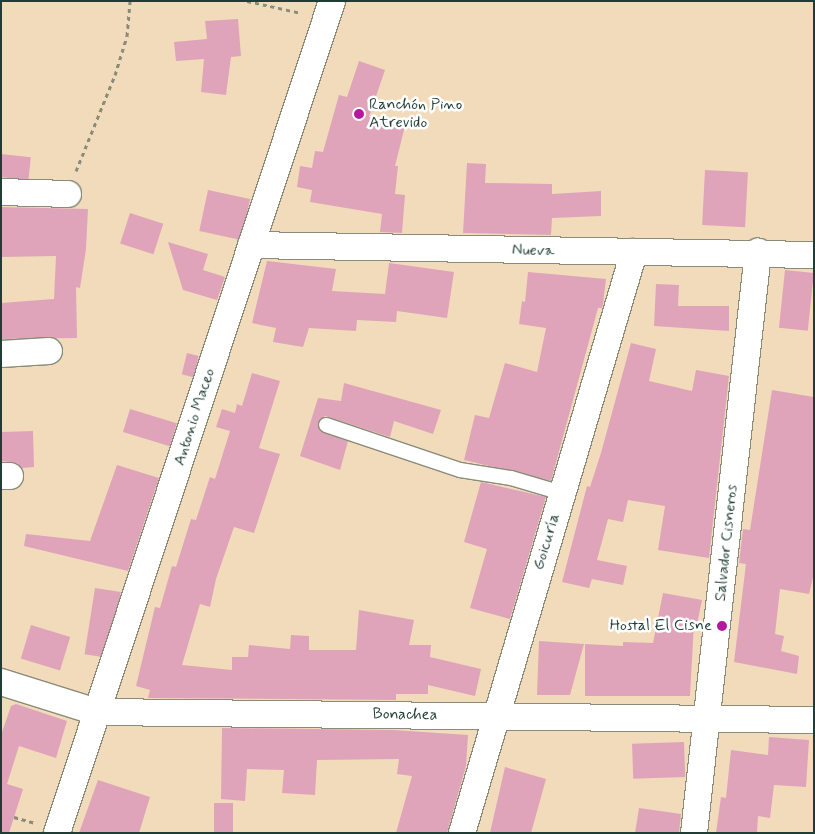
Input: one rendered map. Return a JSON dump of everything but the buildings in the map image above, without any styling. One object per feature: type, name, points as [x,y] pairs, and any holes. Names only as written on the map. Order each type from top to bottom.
[{"type":"street","name":"Antonio Maceo","points":[[57,833],[329,10]]},
{"type":"street","points":[[1,192],[68,194]]},
{"type":"street","name":"Nueva","points":[[251,245],[634,252],[758,252],[814,255]]},
{"type":"street","name":"Goicuría","points":[[462,833],[494,716],[634,252]]},
{"type":"street","name":"Salvador Cisneros","points":[[694,833],[758,252]]},
{"type":"street","points":[[1,354],[50,352]]},
{"type":"street","name":"Bonachea","points":[[1,682],[97,712],[814,720]]},
{"type":"lane","points":[[326,426],[460,470],[511,478],[562,493]]},
{"type":"path","points":[[68,194],[115,76],[127,36],[130,1]]},
{"type":"path","points":[[247,1],[329,10]]},
{"type":"place","name":"Ranchón Pino Atrevido","points":[[359,114]]},
{"type":"place","name":"Hostal El Cisne","points":[[722,626]]}]
